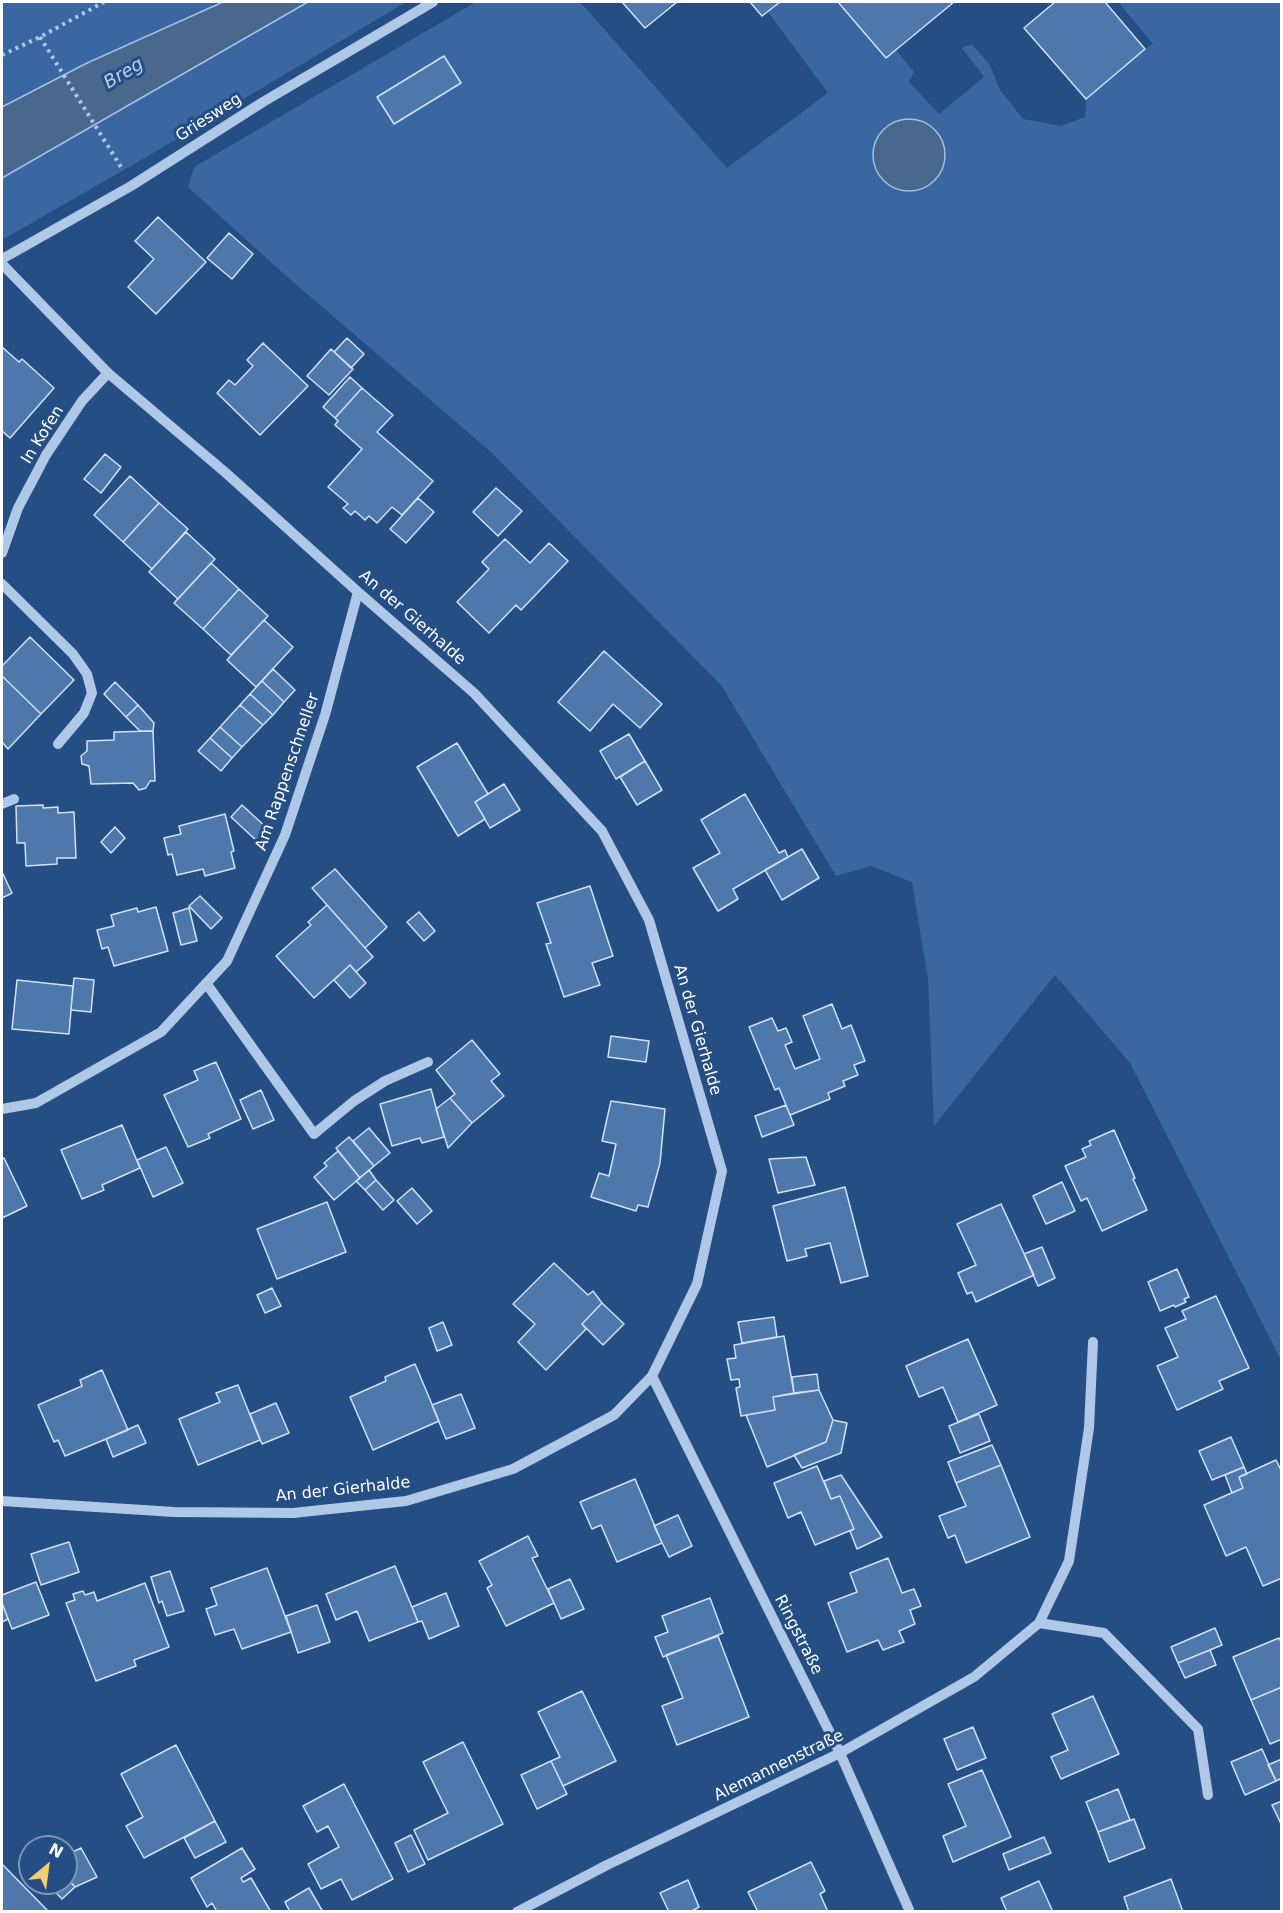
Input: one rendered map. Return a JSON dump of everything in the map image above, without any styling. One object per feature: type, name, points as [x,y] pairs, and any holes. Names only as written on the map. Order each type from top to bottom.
[{"type":"street","name":"Griesweg","points":[[2,260],[131,186],[263,102],[433,2]]},
{"type":"street","name":"An der Gierhalde","points":[[2,264],[108,373],[226,473],[474,693],[602,831],[649,920],[722,1171],[697,1284],[652,1376],[614,1415],[513,1469],[406,1500],[293,1513],[174,1512],[2,1501]]},
{"type":"street","name":"In Kofen","points":[[2,553],[18,508],[46,455],[81,401],[108,373]]},
{"type":"street","points":[[2,584],[73,654],[87,674],[92,693],[84,713],[58,744]]},
{"type":"street","name":"Am Rappenschneller","points":[[2,1109],[36,1103],[162,1032],[227,961],[285,835],[325,715],[358,592]]},
{"type":"street","points":[[2,804],[14,799]]},
{"type":"street","points":[[206,983],[314,1134],[354,1101],[385,1081],[428,1062]]},
{"type":"street","name":"Alemannenstraße","points":[[517,1911],[840,1753],[974,1677],[1039,1623],[1069,1561],[1089,1428],[1093,1341]]},
{"type":"street","name":"Ringstraße","points":[[652,1376],[840,1753],[910,1911]]},
{"type":"street","points":[[1039,1623],[1104,1633],[1198,1729],[1208,1796]]},
{"type":"path","points":[[2,55],[104,2]]},
{"type":"path","points":[[40,37],[118,162]]},
{"type":"shaded area","points":[[2,2],[406,2],[155,152],[2,240]]},
{"type":"shaded area","points":[[476,2],[580,2],[727,168],[828,93],[768,12],[780,2],[838,2],[886,58],[896,50],[914,72],[909,82],[939,114],[984,77],[962,48],[972,44],[990,65],[1000,90],[1023,119],[1061,126],[1085,117],[1086,99],[1153,44],[1118,2],[1281,2],[1281,1360],[1130,1063],[1055,975],[934,1126],[928,979],[912,882],[871,866],[836,876],[721,685],[491,452],[284,274],[188,187],[194,167]]},
{"type":"water","name":"Breg","points":[[223,2],[308,2],[2,178],[2,107],[87,63]]},
{"type":"water","points":[[909,119],[923,122],[935,129],[942,141],[945,155],[942,169],[935,181],[923,188],[909,191],[895,188],[883,181],[876,169],[873,155],[876,141],[883,129],[895,122]]},
{"type":"building","points":[[622,2],[677,2],[645,28]]},
{"type":"building","points":[[750,2],[780,2],[762,16]]},
{"type":"building","points":[[838,2],[954,2],[886,58]]},
{"type":"building","points":[[1055,2],[1105,2],[1145,49],[1086,99],[1024,28]]},
{"type":"building","points":[[444,56],[461,83],[394,124],[377,97]]},
{"type":"building","points":[[158,217],[206,262],[156,314],[128,287],[154,259],[135,241]]},
{"type":"building","points":[[229,233],[253,254],[232,279],[207,258]]},
{"type":"building","points":[[347,338],[364,354],[351,368],[334,352]]},
{"type":"building","points":[[263,343],[308,386],[260,435],[217,393],[229,380],[235,385],[253,366],[247,360]]},
{"type":"building","points":[[2,347],[19,362],[22,359],[54,388],[10,438],[2,431]]},
{"type":"building","points":[[331,349],[353,369],[329,395],[307,376]]},
{"type":"building","points":[[350,377],[362,388],[335,418],[323,407]]},
{"type":"building","points":[[362,388],[393,415],[377,432],[433,481],[402,515],[392,507],[377,523],[369,516],[365,520],[355,511],[351,515],[343,508],[348,504],[328,487],[362,449],[335,425],[338,421],[335,418]]},
{"type":"building","points":[[105,454],[121,467],[101,493],[84,479]]},
{"type":"building","points":[[130,476],[159,503],[123,542],[94,515]]},
{"type":"building","points":[[496,488],[522,511],[498,536],[473,512]]},
{"type":"building","points":[[418,498],[434,512],[406,543],[390,529]]},
{"type":"building","points":[[159,503],[188,529],[152,569],[123,542]]},
{"type":"building","points":[[186,532],[215,559],[178,599],[149,572]]},
{"type":"building","points":[[505,539],[530,563],[549,543],[568,561],[521,610],[516,605],[489,633],[457,602],[489,569],[482,562]]},
{"type":"building","points":[[211,563],[239,589],[203,629],[174,603]]},
{"type":"building","points":[[239,589],[268,616],[231,655],[203,629]]},
{"type":"building","points":[[264,620],[293,647],[256,687],[227,660]]},
{"type":"building","points":[[30,637],[74,680],[41,714],[2,676],[2,666]]},
{"type":"building","points":[[604,651],[662,704],[640,728],[613,704],[590,731],[558,702]]},
{"type":"building","points":[[273,669],[295,690],[284,702],[262,681]]},
{"type":"building","points":[[2,676],[41,714],[8,749],[2,742]]},
{"type":"building","points":[[262,681],[284,702],[273,715],[250,694]]},
{"type":"building","points":[[115,682],[138,705],[126,717],[104,694]]},
{"type":"building","points":[[250,694],[273,715],[263,725],[240,705]]},
{"type":"building","points":[[138,705],[154,723],[153,731],[140,731],[126,717]]},
{"type":"building","points":[[240,705],[263,725],[242,747],[220,727]]},
{"type":"building","points":[[220,727],[242,747],[232,758],[210,738]]},
{"type":"building","points":[[153,731],[155,781],[150,781],[146,788],[139,790],[133,783],[91,784],[89,766],[82,764],[81,756],[87,751],[87,741],[114,740],[114,732]]},
{"type":"building","points":[[629,734],[645,761],[616,779],[600,751]]},
{"type":"building","points":[[210,738],[232,758],[221,771],[198,751]]},
{"type":"building","points":[[457,743],[488,794],[475,802],[485,819],[458,836],[417,767]]},
{"type":"building","points":[[645,761],[662,790],[637,805],[620,777]]},
{"type":"building","points":[[504,784],[520,810],[490,828],[475,802]]},
{"type":"building","points":[[745,794],[779,853],[785,850],[788,857],[733,889],[738,899],[718,911],[693,868],[720,853],[701,820]]},
{"type":"building","points":[[43,805],[43,808],[58,807],[58,813],[74,812],[76,858],[57,858],[57,864],[26,866],[25,843],[17,843],[16,806]]},
{"type":"building","points":[[242,805],[269,830],[258,842],[231,817]]},
{"type":"building","points":[[225,814],[234,851],[231,852],[235,868],[205,876],[203,869],[177,875],[172,854],[168,855],[164,838],[181,834],[179,826]]},
{"type":"building","points":[[115,827],[125,838],[111,853],[101,842]]},
{"type":"building","points":[[802,849],[819,878],[782,900],[765,870]]},
{"type":"building","points":[[335,869],[387,927],[365,948],[312,888]]},
{"type":"building","points":[[2,872],[12,893],[2,898]]},
{"type":"building","points":[[590,886],[613,956],[592,963],[600,985],[564,997],[546,944],[551,943],[537,903]]},
{"type":"building","points":[[200,896],[222,918],[211,929],[189,906]]},
{"type":"building","points":[[327,905],[373,957],[356,972],[350,965],[314,998],[276,956],[311,925],[308,922]]},
{"type":"building","points":[[156,907],[168,951],[114,966],[108,947],[102,949],[97,930],[114,926],[111,915],[137,908],[138,912]]},
{"type":"building","points":[[189,908],[197,941],[181,945],[173,913]]},
{"type":"building","points":[[419,912],[435,931],[424,941],[407,922]]},
{"type":"building","points":[[350,965],[366,983],[350,998],[334,980]]},
{"type":"building","points":[[74,978],[94,980],[91,1012],[71,1010]]},
{"type":"building","points":[[17,980],[73,986],[69,1034],[12,1029]]},
{"type":"building","points":[[832,1004],[842,1029],[851,1025],[865,1061],[854,1065],[858,1075],[843,1081],[845,1086],[828,1093],[830,1099],[790,1115],[779,1088],[775,1090],[749,1027],[772,1018],[778,1031],[786,1028],[792,1042],[785,1045],[795,1069],[820,1059],[803,1016]]},
{"type":"building","points":[[611,1036],[649,1041],[646,1062],[608,1057]]},
{"type":"building","points":[[472,1040],[500,1074],[491,1081],[504,1096],[472,1123],[450,1098],[455,1094],[436,1070]]},
{"type":"building","points":[[216,1062],[241,1119],[208,1134],[210,1138],[188,1147],[164,1095],[198,1080],[194,1071]]},
{"type":"building","points":[[431,1089],[444,1137],[422,1143],[420,1138],[392,1146],[380,1104]]},
{"type":"building","points":[[261,1090],[274,1120],[253,1129],[240,1100]]},
{"type":"building","points":[[450,1098],[472,1123],[448,1148],[436,1109]]},
{"type":"building","points":[[611,1101],[665,1109],[660,1163],[648,1207],[638,1205],[636,1211],[591,1197],[599,1173],[609,1176],[616,1144],[602,1141]]},
{"type":"building","points":[[786,1105],[794,1125],[762,1137],[755,1116]]},
{"type":"building","points":[[122,1125],[140,1168],[102,1185],[104,1190],[82,1199],[61,1150]]},
{"type":"building","points":[[369,1128],[390,1153],[374,1166],[353,1141]]},
{"type":"building","points":[[1114,1130],[1147,1210],[1102,1231],[1087,1198],[1081,1201],[1065,1166],[1086,1157],[1082,1149],[1091,1145],[1089,1141]]},
{"type":"building","points":[[349,1137],[374,1166],[360,1178],[336,1148]]},
{"type":"building","points":[[166,1147],[183,1183],[153,1197],[137,1160]]},
{"type":"building","points":[[338,1151],[360,1178],[334,1200],[314,1177],[327,1166],[324,1163]]},
{"type":"building","points":[[806,1157],[815,1185],[778,1193],[769,1159]]},
{"type":"building","points":[[4,1158],[27,1206],[2,1218],[2,1159]]},
{"type":"building","points":[[369,1170],[376,1180],[365,1190],[356,1181]]},
{"type":"building","points":[[376,1180],[394,1200],[383,1210],[365,1190]]},
{"type":"building","points":[[1062,1182],[1075,1211],[1046,1224],[1033,1196]]},
{"type":"building","points":[[845,1187],[868,1276],[841,1283],[830,1243],[805,1249],[807,1256],[787,1261],[773,1206]]},
{"type":"building","points":[[412,1188],[432,1211],[417,1224],[397,1201]]},
{"type":"building","points":[[327,1202],[346,1252],[277,1279],[257,1229]]},
{"type":"building","points":[[1001,1204],[1034,1275],[976,1302],[972,1292],[967,1294],[958,1273],[976,1265],[957,1224]]},
{"type":"building","points":[[1042,1247],[1055,1278],[1038,1286],[1024,1254]]},
{"type":"building","points":[[554,1263],[588,1295],[593,1291],[602,1303],[582,1324],[586,1329],[546,1370],[518,1342],[535,1324],[513,1304]]},
{"type":"building","points":[[1177,1269],[1189,1297],[1184,1299],[1186,1302],[1160,1311],[1148,1282]]},
{"type":"building","points":[[272,1288],[281,1306],[265,1313],[257,1295]]},
{"type":"building","points":[[1216,1296],[1249,1368],[1219,1381],[1223,1389],[1177,1410],[1157,1366],[1178,1357],[1165,1328],[1186,1319],[1182,1311]]},
{"type":"building","points":[[602,1303],[624,1324],[603,1345],[582,1324]]},
{"type":"building","points":[[774,1317],[777,1337],[742,1343],[738,1322]]},
{"type":"building","points":[[443,1322],[452,1345],[437,1351],[429,1328]]},
{"type":"building","points":[[784,1336],[794,1393],[773,1397],[775,1410],[741,1416],[736,1388],[740,1387],[739,1379],[731,1380],[727,1359],[736,1358],[734,1345]]},
{"type":"building","points":[[968,1339],[997,1405],[958,1422],[943,1387],[919,1397],[906,1366]]},
{"type":"building","points":[[415,1364],[439,1421],[373,1450],[350,1397],[386,1381],[385,1377]]},
{"type":"building","points":[[102,1370],[128,1430],[65,1456],[58,1440],[54,1442],[38,1405],[82,1386],[80,1380]]},
{"type":"building","points":[[817,1374],[819,1390],[794,1393],[792,1377]]},
{"type":"building","points":[[238,1385],[260,1440],[198,1465],[179,1419],[220,1402],[216,1393]]},
{"type":"building","points":[[819,1390],[833,1420],[826,1442],[767,1467],[746,1415],[775,1410],[773,1397]]},
{"type":"building","points":[[461,1394],[475,1428],[446,1439],[432,1405]]},
{"type":"building","points":[[276,1403],[289,1433],[262,1444],[250,1414]]},
{"type":"building","points":[[979,1414],[990,1441],[960,1453],[949,1426]]},
{"type":"building","points":[[833,1420],[847,1423],[841,1453],[802,1468],[794,1455],[826,1442]]},
{"type":"building","points":[[138,1425],[146,1443],[113,1457],[106,1439]]},
{"type":"building","points":[[1231,1437],[1244,1467],[1212,1480],[1199,1451]]},
{"type":"building","points":[[992,1445],[1001,1465],[956,1483],[948,1462]]},
{"type":"building","points":[[1276,1460],[1282,1472],[1282,1578],[1263,1586],[1246,1547],[1226,1556],[1204,1505],[1243,1488],[1239,1477]]},
{"type":"building","points":[[1001,1465],[1030,1537],[966,1563],[955,1535],[948,1538],[939,1516],[966,1506],[956,1483]]},
{"type":"building","points":[[817,1466],[831,1499],[840,1496],[854,1529],[815,1545],[801,1512],[788,1518],[774,1483]]},
{"type":"building","points":[[1244,1467],[1247,1474],[1239,1477],[1243,1488],[1232,1493],[1225,1475]]},
{"type":"building","points":[[841,1475],[882,1537],[857,1549],[850,1531],[854,1529],[840,1496],[831,1499],[824,1481]]},
{"type":"building","points":[[635,1479],[662,1543],[617,1562],[601,1525],[592,1529],[580,1502]]},
{"type":"building","points":[[678,1515],[692,1546],[669,1557],[654,1526]]},
{"type":"building","points":[[528,1536],[538,1556],[532,1558],[554,1603],[506,1626],[487,1588],[492,1585],[479,1561]]},
{"type":"building","points":[[69,1542],[79,1572],[41,1585],[31,1554]]},
{"type":"building","points":[[888,1558],[902,1593],[914,1589],[921,1606],[910,1610],[915,1624],[899,1631],[904,1642],[883,1650],[878,1640],[847,1652],[828,1603],[857,1592],[850,1573]]},
{"type":"building","points":[[395,1566],[418,1622],[369,1641],[357,1611],[336,1620],[326,1594]]},
{"type":"building","points":[[267,1568],[291,1632],[242,1649],[234,1629],[215,1635],[206,1609],[217,1605],[211,1588]]},
{"type":"building","points":[[170,1571],[184,1611],[167,1616],[162,1601],[159,1603],[151,1577]]},
{"type":"building","points":[[570,1579],[584,1609],[561,1619],[548,1589]]},
{"type":"building","points":[[36,1582],[49,1615],[12,1629],[2,1603],[2,1595]]},
{"type":"building","points":[[145,1583],[169,1647],[134,1660],[136,1666],[96,1681],[66,1603],[75,1600],[73,1594],[83,1591],[85,1595],[94,1592],[97,1601]]},
{"type":"building","points":[[446,1593],[459,1626],[429,1639],[422,1621],[418,1622],[412,1607]]},
{"type":"building","points":[[710,1598],[723,1633],[663,1657],[655,1637],[668,1632],[662,1616]]},
{"type":"building","points":[[2,1603],[8,1619],[2,1622]]},
{"type":"building","points":[[317,1605],[330,1642],[298,1653],[286,1616]]},
{"type":"building","points":[[1215,1628],[1222,1645],[1178,1663],[1171,1647]]},
{"type":"building","points":[[718,1636],[749,1717],[677,1745],[662,1706],[683,1698],[666,1655]]},
{"type":"building","points":[[1279,1638],[1282,1644],[1282,1687],[1251,1700],[1233,1657]]},
{"type":"building","points":[[1210,1650],[1216,1665],[1185,1678],[1178,1663]]},
{"type":"building","points":[[1282,1687],[1282,1739],[1270,1744],[1251,1700]]},
{"type":"building","points":[[582,1691],[616,1761],[563,1786],[551,1761],[560,1757],[538,1712]]},
{"type":"building","points":[[1093,1696],[1119,1754],[1061,1779],[1051,1757],[1068,1750],[1052,1714]]},
{"type":"building","points":[[973,1727],[986,1758],[957,1770],[944,1739]]},
{"type":"building","points":[[463,1742],[503,1824],[428,1860],[414,1830],[448,1813],[423,1762]]},
{"type":"building","points":[[176,1745],[215,1821],[144,1858],[126,1826],[143,1817],[121,1774]]},
{"type":"building","points":[[1262,1749],[1276,1781],[1245,1795],[1231,1762]]},
{"type":"building","points":[[1282,1759],[1282,1778],[1276,1781],[1268,1765]]},
{"type":"building","points":[[551,1761],[567,1794],[537,1809],[521,1775]]},
{"type":"building","points":[[982,1770],[1011,1837],[953,1862],[943,1836],[966,1826],[948,1784]]},
{"type":"building","points":[[344,1784],[393,1879],[352,1900],[341,1879],[321,1889],[308,1864],[339,1847],[328,1826],[317,1832],[303,1806]]},
{"type":"building","points":[[1118,1789],[1130,1820],[1098,1832],[1086,1802]]},
{"type":"building","points":[[1282,1801],[1282,1826],[1272,1805]]},
{"type":"building","points":[[1134,1819],[1145,1848],[1109,1862],[1098,1832]]},
{"type":"building","points":[[215,1821],[226,1842],[195,1858],[184,1838]]},
{"type":"building","points":[[411,1835],[425,1864],[408,1872],[395,1843]]},
{"type":"building","points":[[1044,1837],[1051,1853],[1009,1870],[1003,1854]]},
{"type":"building","points":[[81,1848],[97,1877],[78,1886],[78,1849]]},
{"type":"building","points":[[242,1848],[255,1869],[241,1878],[243,1882],[251,1878],[271,1912],[217,1912],[212,1903],[207,1907],[191,1878]]},
{"type":"building","points":[[811,1862],[825,1891],[820,1894],[828,1912],[758,1912],[748,1892]]},
{"type":"building","points":[[2,1864],[18,1880],[18,1895],[32,1895],[49,1912],[2,1912]]},
{"type":"building","points":[[1171,1879],[1183,1912],[1129,1912],[1124,1897]]},
{"type":"building","points":[[688,1880],[699,1907],[690,1912],[669,1912],[660,1893]]},
{"type":"building","points":[[1039,1881],[1053,1912],[1007,1912],[1001,1898]]},
{"type":"building","points":[[309,1888],[323,1912],[290,1912],[285,1902]]}]
